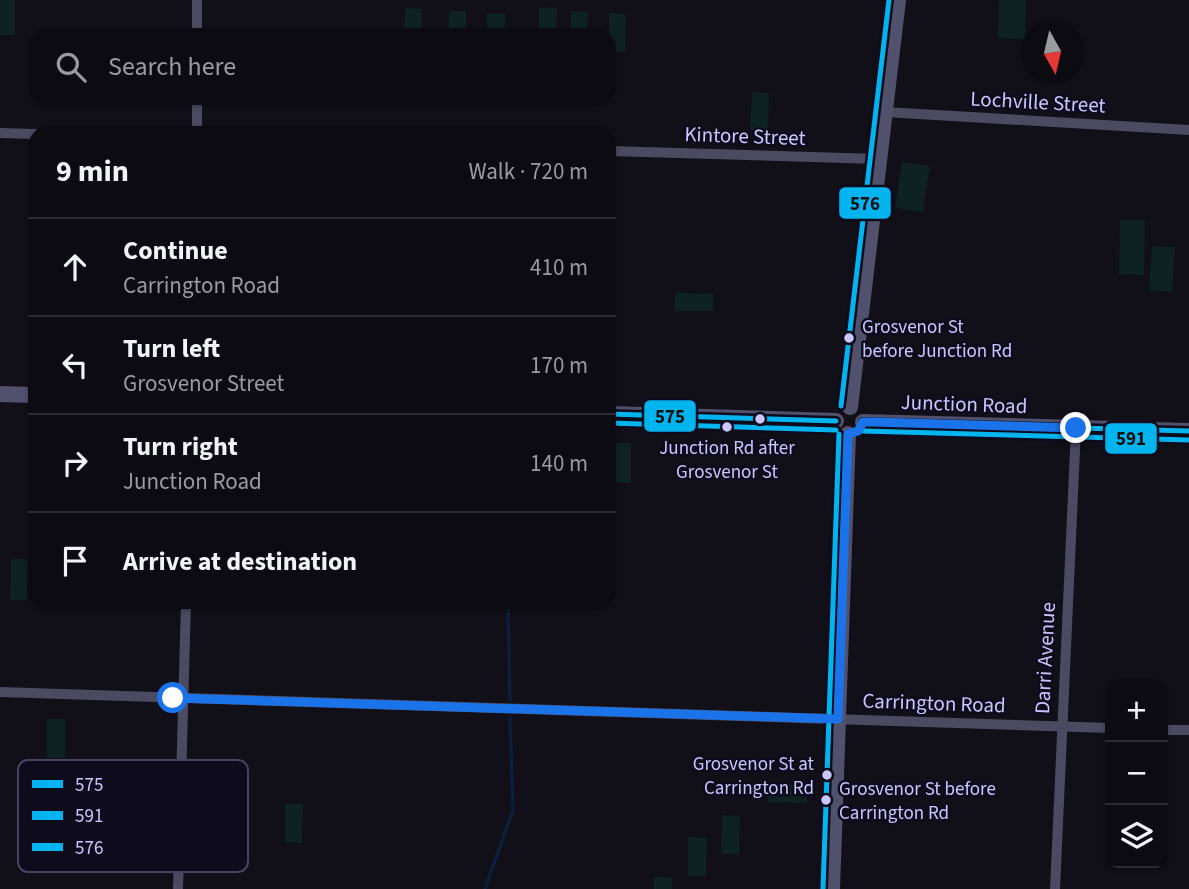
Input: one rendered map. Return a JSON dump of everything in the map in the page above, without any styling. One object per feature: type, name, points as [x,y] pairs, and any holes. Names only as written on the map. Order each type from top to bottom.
[{"type":"street","points":[[197,0],[197,28]]},
{"type":"street","points":[[850,407],[898,0]]},
{"type":"street","points":[[197,105],[197,126]]},
{"type":"street","name":"Lochville Street","points":[[885,112],[1189,130]]},
{"type":"street","points":[[0,133],[28,134]]},
{"type":"street","name":"Kintore Street","points":[[616,151],[879,159]]},
{"type":"street","points":[[0,394],[28,395]]},
{"type":"street","points":[[850,407],[859,412],[863,422],[858,431],[848,434],[841,431],[836,421],[840,411],[850,407]]},
{"type":"street","points":[[616,414],[836,421]]},
{"type":"street","name":"Junction Road","points":[[863,422],[1189,431]]},
{"type":"street","name":"Darri Avenue","points":[[1055,889],[1076,428]]},
{"type":"street","points":[[832,889],[848,434]]},
{"type":"street","points":[[181,760],[186,609]]},
{"type":"street","name":"Carrington Road","points":[[0,692],[1105,728]]},
{"type":"street","points":[[1168,730],[1189,730]]},
{"type":"green space","points":[[0,0],[15,0],[15,35],[0,35]]},
{"type":"green space","points":[[999,0],[1026,0],[1025,21],[1021,21],[1021,39],[998,38]]},
{"type":"green space","points":[[539,7],[557,8],[556,28],[538,28]]},
{"type":"green space","points":[[405,8],[422,9],[422,28],[404,28]]},
{"type":"green space","points":[[449,11],[466,11],[466,28],[448,28]]},
{"type":"green space","points":[[571,11],[588,12],[587,28],[570,28]]},
{"type":"green space","points":[[609,13],[626,14],[625,52],[616,52],[616,28],[609,28]]},
{"type":"green space","points":[[487,14],[505,14],[505,28],[487,28]]},
{"type":"green space","points":[[752,92],[769,93],[768,131],[750,130]]},
{"type":"green space","points":[[902,162],[930,166],[923,212],[895,208]]},
{"type":"green space","points":[[1120,220],[1145,220],[1144,275],[1119,274]]},
{"type":"green space","points":[[1152,246],[1175,247],[1172,292],[1149,290]]},
{"type":"green space","points":[[675,293],[713,294],[713,311],[674,311]]},
{"type":"green space","points":[[616,443],[631,443],[631,483],[616,482]]},
{"type":"green space","points":[[11,559],[28,559],[27,600],[10,600]]},
{"type":"green space","points":[[47,719],[65,719],[65,758],[47,758]]},
{"type":"green space","points":[[768,784],[807,785],[807,803],[768,802]]},
{"type":"green space","points":[[285,804],[303,804],[302,843],[285,842]]},
{"type":"green space","points":[[722,815],[740,816],[739,854],[721,854]]},
{"type":"green space","points":[[688,837],[707,838],[706,876],[688,876]]},
{"type":"green space","points":[[654,877],[672,878],[672,889],[654,889]]},
{"type":"waterway","points":[[508,609],[510,700]]},
{"type":"waterway","points":[[485,889],[513,810],[510,718]]},
{"type":"transit line","name":"576","points":[[841,406],[889,0]]},
{"type":"transit line","name":"575","points":[[616,414],[836,421]]},
{"type":"transit line","name":"575","points":[[863,422],[1189,431]]},
{"type":"transit line","name":"591","points":[[616,423],[836,430]]},
{"type":"transit line","name":"591","points":[[863,431],[1189,440]]},
{"type":"transit line","name":"576","points":[[823,889],[839,434]]},
{"type":"place","name":"Grosvenor St before Junction Rd","points":[[849,338]]},
{"type":"place","name":"Junction Rd after Grosvenor St","points":[[727,427]]},
{"type":"place","name":"Grosvenor St at Carrington Rd","points":[[827,775]]},
{"type":"place","name":"Grosvenor St before Carrington Rd","points":[[826,800]]},
{"type":"route","points":[[173,698],[838,719],[848,434],[858,431],[863,422],[1076,428]]}]
